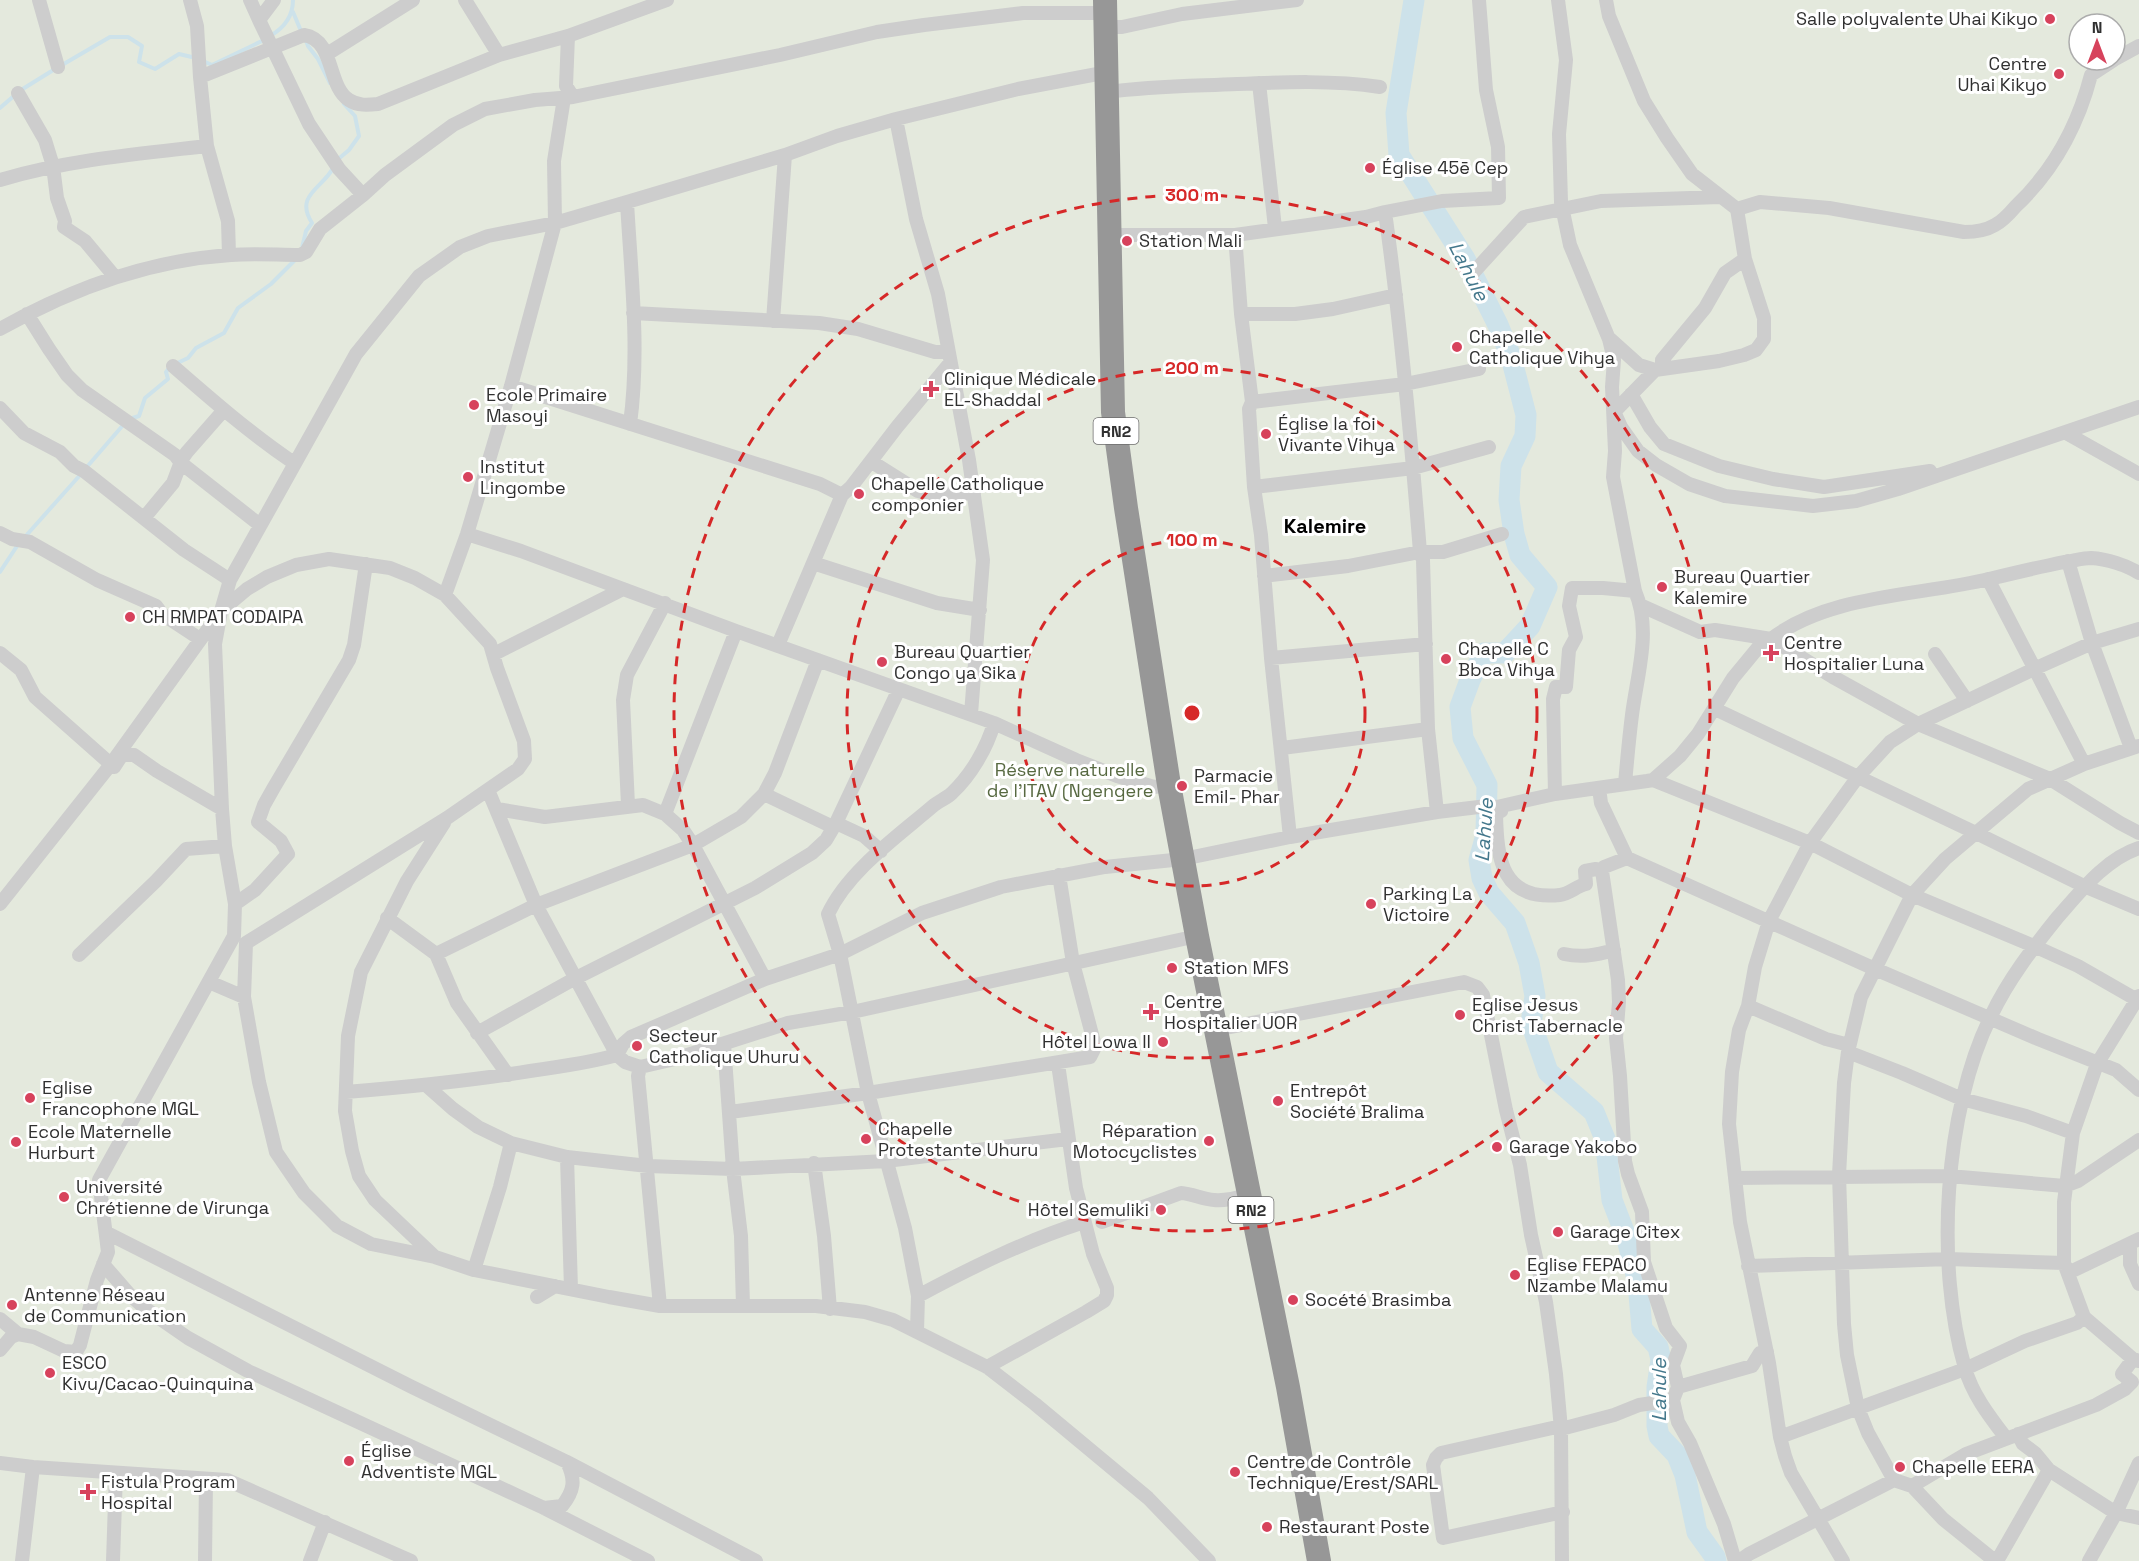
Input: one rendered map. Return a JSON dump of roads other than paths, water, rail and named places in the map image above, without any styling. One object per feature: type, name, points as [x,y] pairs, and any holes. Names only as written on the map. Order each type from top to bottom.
[{"type":"highway","name":"RN2","points":[[1106,13],[1113,412],[1126,508],[1169,785],[1215,1030],[1288,1387],[1319,1561]]},
{"type":"street","points":[[39,0],[58,67]]},
{"type":"street","points":[[190,0],[197,26],[207,146],[228,221],[229,255]]},
{"type":"street","points":[[250,0],[309,124],[339,169],[363,195]]},
{"type":"street","points":[[259,20],[274,0]]},
{"type":"street","points":[[327,54],[413,0]]},
{"type":"street","points":[[465,0],[499,55]]},
{"type":"street","points":[[200,77],[274,47],[306,37],[327,54],[336,82],[350,101],[362,105],[378,104],[499,55],[568,36],[667,0]]},
{"type":"street","points":[[445,595],[467,534],[511,386],[555,223],[554,161],[564,98],[901,28],[1023,12],[1106,13],[1122,27],[1182,14],[1296,0]]},
{"type":"street","points":[[1109,235],[1235,235],[1366,217],[1442,201],[1499,198],[1498,147],[1486,90],[1479,0]]},
{"type":"street","points":[[1558,0],[1566,60],[1559,134],[1562,209],[1570,245],[1610,339],[1614,360],[1612,387],[1615,451],[1612,477],[1635,591],[1642,606],[1642,650],[1632,713],[1625,784]]},
{"type":"street","points":[[1606,0],[1610,16],[1644,101],[1667,138],[1692,174],[1737,209],[1745,259],[1764,318],[1764,339],[1756,350],[1719,361],[1659,369],[1639,365],[1610,339]]},
{"type":"street","points":[[568,36],[567,86],[573,97]]},
{"type":"street","points":[[1737,209],[1760,202],[1829,208],[1964,232],[1979,232],[1997,225],[2041,181],[2071,132],[2091,75],[2096,72]]},
{"type":"street","points":[[1209,1561],[1148,1498],[987,1367],[893,1320],[865,1312],[816,1306],[660,1306],[474,1270],[435,1257],[371,1244],[337,1226],[304,1194],[276,1152],[259,1082],[244,997],[240,940],[225,846],[215,644],[221,610],[230,580],[356,354],[419,276],[460,247],[488,236],[555,223],[627,202],[896,119],[1018,89],[1108,82],[1141,87],[1349,82],[1380,87]]},
{"type":"street","points":[[1259,83],[1275,228]]},
{"type":"street","points":[[18,93],[45,140],[53,166],[57,198],[65,221],[64,227],[86,241],[115,277]]},
{"type":"street","points":[[0,329],[72,293],[147,267],[229,255],[300,255],[306,252],[320,229],[385,175],[431,140],[471,115],[485,109],[535,100],[573,97]]},
{"type":"street","points":[[896,119],[916,219],[938,294],[974,493],[983,560],[971,714]]},
{"type":"street","points":[[0,180],[53,166],[93,159],[207,146]]},
{"type":"street","points":[[773,321],[785,155]]},
{"type":"street","points":[[1472,274],[1524,217],[1601,201],[1720,197]]},
{"type":"street","points":[[627,202],[633,313],[634,397],[630,424]]},
{"type":"street","points":[[1385,212],[1402,339],[1420,552],[1423,560],[1428,729],[1437,812]]},
{"type":"street","points":[[1235,235],[1241,315],[1252,402],[1249,410],[1254,487],[1261,535],[1271,658],[1290,837]]},
{"type":"street","points":[[1614,412],[1659,369],[1662,360],[1705,308],[1725,273],[1745,259]]},
{"type":"street","points":[[1241,315],[1294,314],[1333,309],[1396,295]]},
{"type":"street","points":[[633,313],[819,323],[858,329],[949,358]]},
{"type":"street","points":[[27,314],[67,375],[82,390],[175,455],[181,463],[260,525]]},
{"type":"street","points":[[778,645],[842,495],[852,487],[872,462],[949,358]]},
{"type":"street","points":[[173,366],[206,393],[223,411],[294,463]]},
{"type":"street","points":[[1252,402],[1405,384],[1479,369]]},
{"type":"street","points":[[511,386],[820,484],[842,495]]},
{"type":"street","points":[[1631,394],[1650,427],[1664,444],[1719,466],[1773,479],[1824,487],[1959,468]]},
{"type":"street","points":[[1614,412],[1621,427],[1638,451],[1656,465],[1689,484],[1725,496],[1813,506],[1856,501],[1898,489],[2139,407]]},
{"type":"street","points":[[0,408],[24,433],[60,452],[74,466],[84,471],[184,550],[230,580]]},
{"type":"street","points":[[144,518],[173,483],[181,463],[194,443],[223,411]]},
{"type":"street","points":[[2066,433],[2139,474]]},
{"type":"street","points":[[1254,487],[1413,468],[1489,447]]},
{"type":"street","points":[[872,462],[918,490],[934,495],[974,493]]},
{"type":"street","points":[[467,534],[521,551],[736,631],[971,714],[1117,776],[1154,787],[1169,785]]},
{"type":"street","points":[[1264,576],[1348,566],[1420,552],[1443,552],[1502,534]]},
{"type":"street","points":[[6,536],[30,542],[97,580],[156,606],[162,614],[200,639]]},
{"type":"street","points":[[1653,780],[1680,756],[1733,678],[1769,638],[1787,627],[1848,605],[1988,579],[2068,561],[2091,558],[2128,566],[2139,573]]},
{"type":"street","points":[[0,904],[111,763],[221,610],[247,589],[267,577],[296,565],[329,559],[390,568],[445,595],[490,644],[524,741],[525,759],[519,769],[447,818],[240,940],[209,982],[99,1180],[108,1252],[76,1352],[64,1352],[34,1337],[18,1334],[0,1319]]},
{"type":"street","points":[[2049,1470],[1996,1561],[1943,1519],[1912,1486],[1894,1480],[1868,1433],[1858,1408],[1847,1355],[1841,1263],[1839,1175],[1848,1049],[1861,997],[1912,895],[1945,859],[2028,789],[2084,764],[2135,747],[2092,643],[2068,561]]},
{"type":"street","points":[[813,563],[937,603],[980,610]]},
{"type":"street","points":[[235,904],[255,890],[288,854],[280,841],[258,822],[264,805],[349,660],[358,622],[366,564]]},
{"type":"street","points":[[1988,579],[2084,764]]},
{"type":"street","points":[[1555,794],[1553,699],[1556,687],[1566,687],[1569,650],[1576,637],[1569,606],[1572,588],[1635,591]]},
{"type":"street","points":[[495,654],[623,589]]},
{"type":"street","points":[[628,806],[624,686],[627,675],[665,603]]},
{"type":"street","points":[[1642,606],[1700,632],[1715,630],[1769,638],[1833,678],[1918,724],[2050,779],[2120,823],[2139,832]]},
{"type":"street","points":[[1842,1561],[1791,1473],[1780,1437],[1767,1352],[1748,1266],[1734,1178],[1729,1124],[1735,1048],[1769,921],[1810,843],[1857,778],[1890,742],[1918,724],[2034,669],[2092,643],[2139,629]]},
{"type":"street","points":[[665,813],[736,631]]},
{"type":"street","points":[[1271,658],[1425,644]]},
{"type":"street","points":[[0,653],[21,670],[35,697],[114,767],[122,755],[134,755],[157,771],[222,808]]},
{"type":"street","points":[[1935,654],[1967,701]]},
{"type":"street","points":[[436,954],[536,905],[693,845],[741,817],[764,794],[775,773],[818,660]]},
{"type":"street","points":[[477,1033],[574,979],[724,905],[812,853],[826,840],[835,825],[899,689]]},
{"type":"street","points":[[1714,709],[2084,886],[2139,909]]},
{"type":"street","points":[[917,1331],[918,1296],[905,1228],[868,1093],[840,954],[828,914],[838,894],[881,850],[935,804],[950,795],[959,785],[979,757],[994,723]]},
{"type":"street","points":[[1282,748],[1428,729]]},
{"type":"street","points":[[346,1092],[428,1086],[508,1075],[617,1055],[623,1044],[631,1037],[765,979],[840,954],[922,913],[1001,887],[1059,874],[1183,859],[1290,837],[1437,812],[1499,807],[1555,794],[1653,780],[1810,843],[1912,895],[2034,945],[2138,999],[2097,1064],[2073,1133],[2065,1186],[2066,1268],[2075,1296],[2084,1317],[2136,1360],[2122,1374],[2132,1382],[2125,1389],[2096,1405],[1966,1454],[1912,1486]]},
{"type":"street","points":[[1599,788],[1601,803],[1627,858],[1875,969],[2097,1064],[2116,1070],[2139,1090]]},
{"type":"street","points":[[488,790],[536,905],[574,979],[617,1055],[625,1062],[640,1067],[675,1059],[788,1023],[852,1012],[1197,936]]},
{"type":"street","points":[[764,794],[864,836],[881,850]]},
{"type":"street","points":[[497,809],[545,817],[643,805],[665,813],[683,830],[693,845],[765,979]]},
{"type":"street","points":[[1499,807],[1501,811],[1496,814],[1497,844],[1501,862],[1516,888],[1527,893],[1564,894],[1575,886],[1586,884],[1586,871],[1596,869],[1602,871]]},
{"type":"street","points":[[435,1257],[375,1200],[359,1176],[347,1121],[346,1092],[348,1036],[361,972],[407,881],[447,818]]},
{"type":"street","points":[[79,955],[186,849],[225,846]]},
{"type":"street","points":[[2139,848],[2131,850],[2084,886],[2034,945],[2009,981],[1990,1017],[1972,1064],[1962,1099],[1949,1176],[1951,1295],[1965,1369],[1987,1413],[2035,1453],[2049,1470],[2116,1513],[2139,1518]]},
{"type":"street","points":[[1627,858],[1604,867],[1602,871],[1618,980],[1616,1038],[1625,1161],[1642,1212],[1644,1262],[1666,1328],[1680,1346],[1673,1365],[1678,1387],[1673,1400],[1678,1422],[1690,1443],[1737,1561],[1894,1480]]},
{"type":"street","points":[[730,1112],[1090,1058],[1094,1042],[1074,963],[1059,874]]},
{"type":"street","points":[[387,918],[436,954],[457,1003],[508,1075]]},
{"type":"street","points":[[1564,954],[1576,957],[1595,956],[1614,950]]},
{"type":"street","points":[[209,982],[244,997]]},
{"type":"street","points":[[1215,1030],[1464,982],[1477,987],[1483,996],[1506,1110],[1520,1165],[1557,1374],[1561,1427],[1562,1561]]},
{"type":"street","points":[[1748,1006],[1962,1099],[2026,1116],[2073,1133]]},
{"type":"street","points":[[724,1044],[733,1168],[741,1236],[743,1306]]},
{"type":"street","points":[[987,1367],[1086,1312],[1104,1301],[1107,1295],[1107,1288],[1093,1254],[1084,1222],[1068,1139],[1058,1064]]},
{"type":"street","points":[[640,1067],[638,1076],[641,1121],[648,1166],[660,1306]]},
{"type":"street","points":[[428,1086],[453,1109],[478,1127],[511,1143],[567,1157],[648,1166],[733,1168],[886,1161],[1068,1139]]},
{"type":"street","points":[[1734,1178],[1839,1175],[1949,1176],[2065,1186],[2078,1181],[2139,1140]]},
{"type":"street","points":[[474,1270],[511,1143]]},
{"type":"street","points":[[567,1157],[571,1289]]},
{"type":"street","points":[[814,1163],[830,1309]]},
{"type":"street","points":[[1102,1222],[1166,1197],[1181,1194],[1194,1194],[1213,1200],[1228,1200],[1248,1195]]},
{"type":"street","points":[[918,1296],[993,1257],[1051,1232],[1084,1222]]},
{"type":"street","points":[[107,1233],[567,1462],[756,1561]]},
{"type":"street","points":[[1748,1266],[1949,1259],[2066,1268],[2134,1242]]},
{"type":"street","points":[[2134,1242],[2130,1264],[2139,1284]]},
{"type":"street","points":[[103,1263],[146,1310],[188,1338],[248,1371],[544,1508],[648,1561]]},
{"type":"street","points":[[537,1297],[555,1286]]},
{"type":"street","points":[[1780,1437],[1965,1369],[2025,1341],[2077,1323],[2084,1317]]},
{"type":"street","points":[[0,1350],[11,1337],[18,1334]]},
{"type":"street","points":[[1678,1387],[1752,1366],[1760,1353],[1767,1352]]},
{"type":"street","points":[[1563,1512],[1443,1538],[1433,1465],[1441,1453],[1561,1427],[1647,1404],[1673,1400]]},
{"type":"street","points":[[544,1508],[562,1506],[571,1495],[574,1482],[567,1462]]},
{"type":"street","points":[[0,1463],[227,1480],[411,1561]]},
{"type":"street","points":[[2089,1561],[2116,1513],[2139,1463]]},
{"type":"street","points":[[22,1561],[33,1467]]},
{"type":"street","points":[[113,1561],[116,1473]]},
{"type":"street","points":[[205,1561],[206,1479]]},
{"type":"street","points":[[310,1561],[325,1522]]},
{"type":"waterway","points":[[270,36],[287,21],[293,0]]},
{"type":"waterway","name":"Lahule","points":[[1414,0],[1396,113],[1399,155],[1465,259],[1498,325],[1511,357],[1526,415],[1525,436],[1511,466],[1509,500],[1514,534],[1520,555],[1547,587],[1530,626],[1505,653],[1484,653],[1470,680],[1460,707],[1463,738],[1487,785],[1486,835],[1479,860],[1482,878],[1489,893],[1515,923],[1529,963],[1535,996],[1531,1023],[1548,1072],[1594,1112],[1605,1139],[1612,1200],[1627,1239],[1638,1283],[1642,1329],[1658,1347],[1661,1360],[1657,1387],[1659,1436],[1677,1455],[1685,1475],[1697,1532],[1716,1561]]},
{"type":"waterway","points":[[293,12],[301,31]]},
{"type":"waterway","points":[[62,65],[110,37],[128,37],[142,46],[139,62],[155,69],[179,54],[196,58]]},
{"type":"waterway","points":[[203,61],[212,65],[264,40]]},
{"type":"waterway","points":[[306,40],[330,83]]},
{"type":"waterway","points":[[21,90],[55,69]]},
{"type":"waterway","points":[[0,108],[15,95]]},
{"type":"waterway","points":[[336,161],[349,150],[359,136],[355,116],[344,104]]},
{"type":"waterway","points":[[302,248],[306,231],[312,223],[307,213],[308,199],[333,168]]},
{"type":"waterway","points":[[129,419],[139,416],[145,398],[168,379],[166,372],[171,366],[188,358],[196,348],[224,333],[238,308],[271,284],[296,259]]},
{"type":"waterway","points":[[86,468],[124,424]]},
{"type":"waterway","points":[[24,538],[81,474]]},
{"type":"waterway","points":[[0,572],[19,543]]},
{"type":"place","name":"Salle polyvalente Uhai Kikyo","points":[[2050,19]]},
{"type":"place","name":"Centre Uhai Kikyo","points":[[2059,74]]},
{"type":"place","name":"Église 45ē Cep","points":[[1370,168]]},
{"type":"place","name":"Station Mali","points":[[1127,241]]},
{"type":"place","name":"Chapelle Catholique Vihya","points":[[1457,347]]},
{"type":"place","name":"Clinique Médicale EL-Shaddal","points":[[931,389]]},
{"type":"place","name":"Ecole Primaire Masoyi","points":[[474,405]]},
{"type":"place","name":"Église la foi Vivante Vihya","points":[[1266,434]]},
{"type":"place","name":"Institut Lingombe","points":[[468,477]]},
{"type":"place","name":"Chapelle Catholique componier","points":[[859,494]]},
{"type":"place","name":"Bureau Quartier Kalemire","points":[[1662,587]]},
{"type":"place","name":"CH RMPAT CODAIPA","points":[[130,617]]},
{"type":"place","name":"Centre Hospitalier Luna","points":[[1771,653]]},
{"type":"place","name":"Chapelle C Bbca Vihya","points":[[1446,659]]},
{"type":"place","name":"Bureau Quartier Congo ya Sika","points":[[882,662]]},
{"type":"place","name":"Parmacie Emil- Phar","points":[[1182,786]]},
{"type":"place","name":"Parking La Victoire","points":[[1371,904]]},
{"type":"place","name":"Station MFS","points":[[1172,968]]},
{"type":"place","name":"Centre Hospitalier UOR","points":[[1151,1012]]},
{"type":"place","name":"Eglise Jesus Christ Tabernacle","points":[[1460,1015]]},
{"type":"place","name":"Hôtel Lowa II","points":[[1163,1042]]},
{"type":"place","name":"Secteur Catholique Uhuru","points":[[637,1046]]},
{"type":"place","name":"Eglise Francophone MGL","points":[[30,1098]]},
{"type":"place","name":"Entrepôt Société Bralima","points":[[1278,1101]]},
{"type":"place","name":"Chapelle Protestante Uhuru","points":[[866,1139]]},
{"type":"place","name":"Réparation Motocyclistes","points":[[1209,1141]]},
{"type":"place","name":"Ecole Maternelle Hurburt","points":[[16,1142]]},
{"type":"place","name":"Garage Yakobo","points":[[1497,1147]]},
{"type":"place","name":"Université Chrétienne de Virunga","points":[[64,1197]]},
{"type":"place","name":"Hôtel Semuliki","points":[[1161,1210]]},
{"type":"place","name":"Garage Citex","points":[[1558,1232]]},
{"type":"place","name":"Eglise FEPACO Nzambe Malamu","points":[[1515,1275]]},
{"type":"place","name":"Socété Brasimba","points":[[1293,1300]]},
{"type":"place","name":"Antenne Réseau de Communication","points":[[12,1305]]},
{"type":"place","name":"ESCO Kivu/Cacao-Quinquina","points":[[50,1373]]},
{"type":"place","name":"Église Adventiste MGL","points":[[349,1461]]},
{"type":"place","name":"Chapelle EERA","points":[[1900,1467]]},
{"type":"place","name":"Centre de Contrôle Technique/Erest/SARL","points":[[1235,1472]]},
{"type":"place","name":"Fistula Program Hospital","points":[[88,1492]]},
{"type":"place","name":"Restaurant Poste","points":[[1267,1527]]},
{"type":"district","name":"Kalemire","points":[[1325,526]]},
{"type":"park label","name":"Réserve naturelle de l'ITAV (Ngengere","points":[[1070,780]]}]
